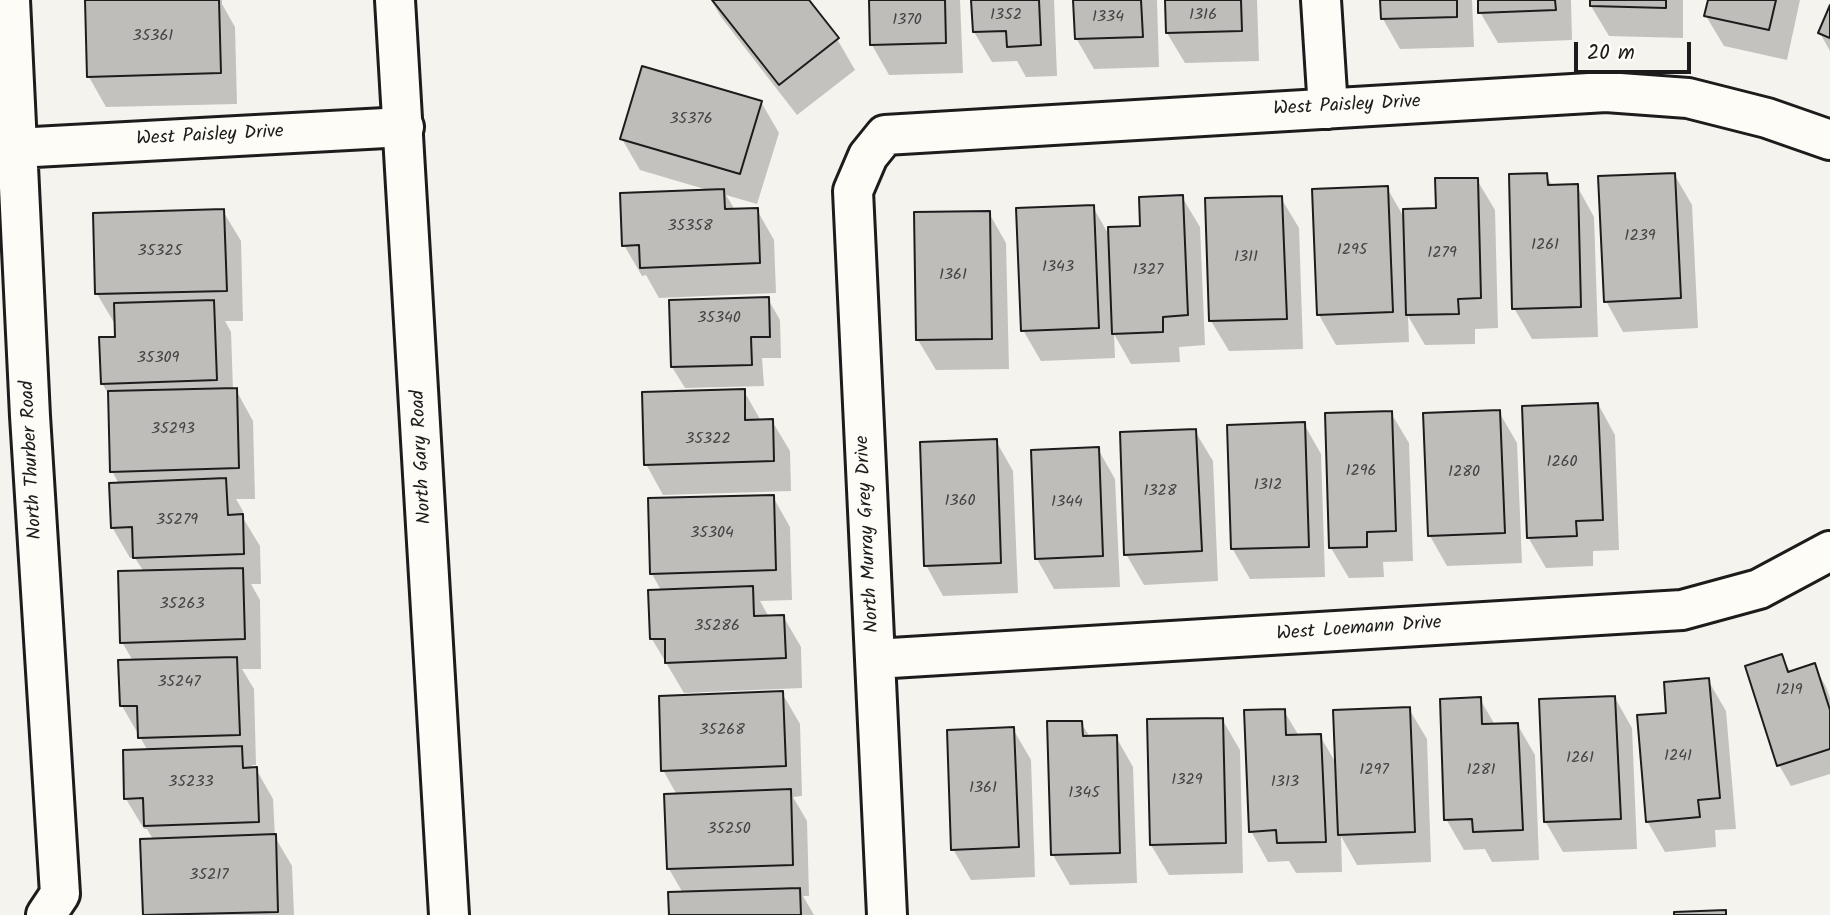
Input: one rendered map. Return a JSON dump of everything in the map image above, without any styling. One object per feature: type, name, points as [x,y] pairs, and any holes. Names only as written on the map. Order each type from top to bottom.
[{"type":"street","name":"North Thurber Road","points":[[10,0],[16,148],[15,416],[60,894],[46,915]]},
{"type":"street","name":"North Gary Road","points":[[395,0],[449,915]]},
{"type":"street","points":[[1321,0],[1328,109]]},
{"type":"street","name":"West Paisley Drive","points":[[868,156],[886,135],[1606,92],[1688,97],[1767,118],[1830,140]]},
{"type":"street","name":"West Paisley Drive","points":[[16,148],[404,127]]},
{"type":"street","name":"North Murray Grey Drive","points":[[868,156],[853,191],[887,915]]},
{"type":"street","name":"West Loemann Drive","points":[[875,659],[1682,610],[1759,589],[1830,551]]},
{"type":"building","points":[[85,0],[219,0],[221,73],[87,77]]},
{"type":"building","points":[[712,0],[809,0],[839,38],[779,85]]},
{"type":"building","points":[[869,0],[945,0],[946,43],[870,45]]},
{"type":"building","points":[[971,0],[1039,0],[1041,45],[1007,47],[1006,31],[973,32]]},
{"type":"building","points":[[1073,0],[1141,0],[1143,37],[1075,39]]},
{"type":"building","points":[[1165,0],[1241,0],[1242,31],[1166,33]]},
{"type":"building","points":[[1380,0],[1457,0],[1457,17],[1381,19]]},
{"type":"building","points":[[1478,0],[1555,0],[1556,10],[1478,13]]},
{"type":"building","points":[[1590,0],[1666,0],[1666,8],[1590,6]]},
{"type":"building","points":[[1708,0],[1776,0],[1769,30],[1704,16]]},
{"type":"building","points":[[1830,5],[1830,38],[1818,33]]},
{"type":"building","points":[[642,66],[762,101],[740,174],[620,139]]},
{"type":"building","points":[[1547,173],[1548,185],[1578,184],[1581,307],[1512,309],[1509,174]]},
{"type":"building","points":[[1675,173],[1681,298],[1604,302],[1598,176]]},
{"type":"building","points":[[1435,178],[1478,178],[1481,298],[1458,299],[1459,314],[1406,315],[1403,209],[1436,208]]},
{"type":"building","points":[[1388,186],[1393,312],[1317,315],[1312,189]]},
{"type":"building","points":[[724,189],[725,209],[758,208],[760,263],[640,268],[639,245],[622,246],[620,193]]},
{"type":"building","points":[[1183,195],[1188,315],[1163,317],[1163,332],[1112,334],[1108,227],[1140,226],[1139,197]]},
{"type":"building","points":[[1282,196],[1287,319],[1209,321],[1205,198]]},
{"type":"building","points":[[1094,205],[1099,328],[1021,331],[1016,208]]},
{"type":"building","points":[[224,209],[227,291],[95,294],[93,213]]},
{"type":"building","points":[[990,211],[992,339],[916,340],[914,212]]},
{"type":"building","points":[[769,297],[770,337],[751,337],[752,365],[671,367],[669,300]]},
{"type":"building","points":[[214,300],[217,380],[101,384],[99,337],[115,337],[114,303]]},
{"type":"building","points":[[237,388],[239,468],[110,472],[108,391]]},
{"type":"building","points":[[745,389],[745,420],[773,419],[774,461],[644,465],[642,392]]},
{"type":"building","points":[[1598,403],[1603,520],[1576,521],[1577,536],[1527,538],[1522,406]]},
{"type":"building","points":[[1500,410],[1505,533],[1428,536],[1423,413]]},
{"type":"building","points":[[1392,411],[1396,531],[1367,532],[1367,547],[1329,548],[1325,413]]},
{"type":"building","points":[[1305,422],[1309,547],[1231,549],[1227,425]]},
{"type":"building","points":[[1196,429],[1202,551],[1124,555],[1120,432]]},
{"type":"building","points":[[997,439],[1001,563],[924,566],[920,442]]},
{"type":"building","points":[[1099,447],[1103,556],[1035,559],[1031,450]]},
{"type":"building","points":[[226,478],[228,515],[243,514],[244,554],[133,558],[132,527],[111,528],[109,483]]},
{"type":"building","points":[[774,495],[776,570],[650,574],[648,498]]},
{"type":"building","points":[[243,568],[245,639],[120,643],[118,571]]},
{"type":"building","points":[[753,586],[754,616],[784,615],[786,658],[665,663],[665,639],[650,639],[648,590]]},
{"type":"building","points":[[1782,654],[1788,672],[1815,663],[1830,710],[1830,749],[1777,766],[1745,666]]},
{"type":"building","points":[[237,657],[240,735],[138,738],[137,706],[120,706],[118,660]]},
{"type":"building","points":[[1709,678],[1720,798],[1698,800],[1700,817],[1646,822],[1637,715],[1666,713],[1664,682]]},
{"type":"building","points":[[783,691],[786,766],[661,771],[659,696]]},
{"type":"building","points":[[1615,696],[1621,819],[1544,822],[1539,699]]},
{"type":"building","points":[[1481,697],[1482,724],[1518,723],[1523,830],[1473,832],[1472,819],[1444,820],[1440,699]]},
{"type":"building","points":[[1410,707],[1415,832],[1338,835],[1333,710]]},
{"type":"building","points":[[1285,709],[1286,735],[1321,734],[1326,842],[1277,843],[1276,830],[1249,832],[1244,710]]},
{"type":"building","points":[[1223,718],[1226,843],[1150,845],[1147,719]]},
{"type":"building","points":[[1047,721],[1082,721],[1083,736],[1117,735],[1120,853],[1051,855]]},
{"type":"building","points":[[1014,727],[1019,847],[951,850],[947,730]]},
{"type":"building","points":[[242,746],[243,768],[257,767],[259,822],[144,826],[143,798],[124,799],[123,750]]},
{"type":"building","points":[[791,789],[793,865],[667,869],[664,794]]},
{"type":"building","points":[[276,834],[278,912],[143,915],[140,839]]},
{"type":"building","points":[[800,888],[801,915],[669,915],[668,892]]},
{"type":"building","points":[[1726,910],[1726,915],[1674,915],[1674,912]]}]
